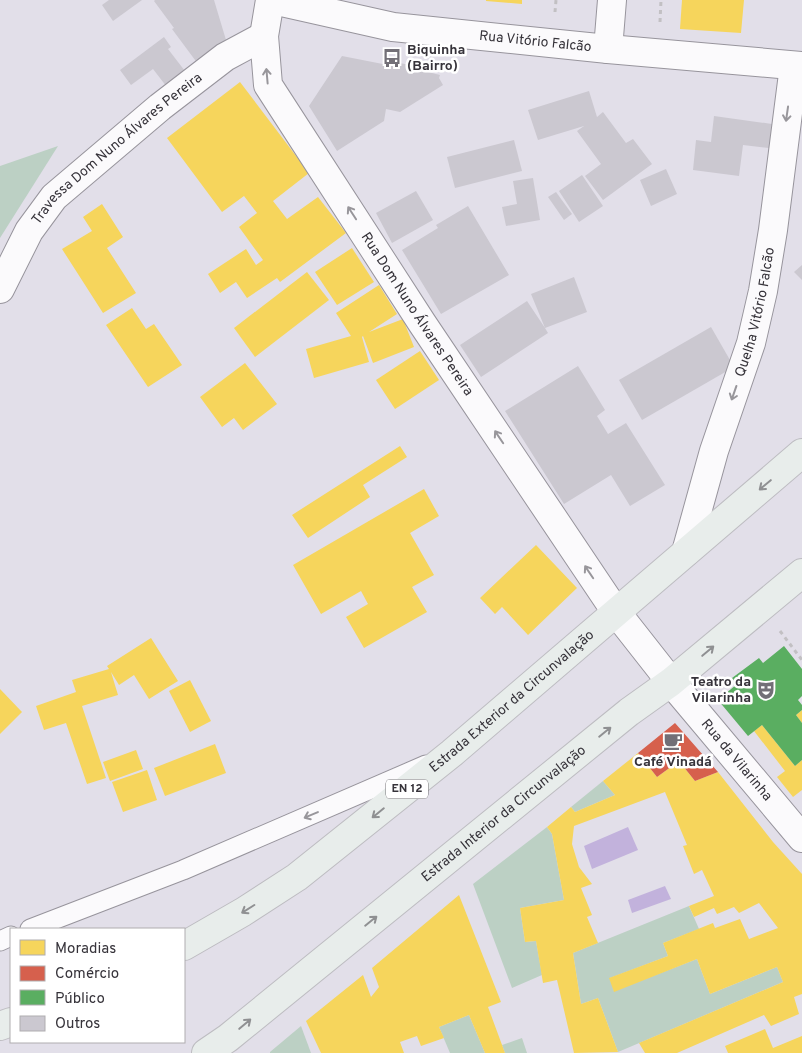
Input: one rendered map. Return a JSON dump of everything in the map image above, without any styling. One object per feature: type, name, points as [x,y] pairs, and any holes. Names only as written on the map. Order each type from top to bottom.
[{"type":"main road","name":"Estrada Exterior da Circunvalação","points":[[185,945],[297,878],[452,753],[802,453]]},
{"type":"main road","name":"Estrada Interior da Circunvalação","points":[[206,1053],[228,1038],[629,712],[671,682],[802,573]]},
{"type":"street","name":"Rua Dom Nuno Álvares Pereira","points":[[271,0],[264,36],[268,84],[422,323],[616,612]]},
{"type":"street","name":"Rua Vitório Falcão","points":[[271,0],[393,27],[798,66]]},
{"type":"street","points":[[608,49],[612,0]]},
{"type":"street","name":"Travessa Dom Nuno Álvares Pereira","points":[[0,289],[29,232],[54,197],[160,108],[225,57],[264,36]]},
{"type":"street","name":"Quelha Vitório Falcão","points":[[686,552],[714,451],[751,342],[763,291],[798,66]]},
{"type":"street","name":"Rua da Vilarinha","points":[[616,612],[671,682],[802,838]]},
{"type":"lane","points":[[33,928],[183,870],[452,753]]},
{"type":"path","points":[[659,25],[661,0]]},
{"type":"green space","points":[[58,146],[0,238],[0,166]]},
{"type":"green space","points":[[603,781],[615,795],[575,812],[571,807]]},
{"type":"green space","points":[[547,827],[552,834],[564,900],[520,908],[525,942],[536,941],[542,975],[512,988],[473,884]]},
{"type":"green space","points":[[689,906],[699,929],[663,943],[668,956],[610,978],[614,991],[697,959],[710,994],[777,967],[783,982],[618,1052],[598,998],[581,1004],[573,953]]},
{"type":"green space","points":[[469,1015],[485,1053],[450,1053],[439,1027]]},
{"type":"green space","points":[[301,1026],[311,1053],[270,1053],[270,1052]]},
{"type":"green space","points":[[522,1038],[527,1053],[505,1053],[502,1045]]},
{"type":"shaded area","points":[[628,827],[638,850],[592,869],[584,846]]},
{"type":"shaded area","points":[[665,886],[671,899],[632,913],[628,900]]},
{"type":"building: Moradias","points":[[522,0],[522,4],[486,1]]},
{"type":"building: Moradias","points":[[682,0],[744,0],[741,33],[680,29]]},
{"type":"building: Moradias","points":[[240,82],[309,173],[273,201],[287,219],[318,197],[346,233],[280,282],[277,278],[247,298],[236,282],[220,293],[208,274],[246,249],[256,265],[263,260],[239,227],[257,213],[244,196],[222,212],[167,138]]},
{"type":"building: Moradias","points":[[102,204],[123,237],[107,248],[136,293],[103,313],[62,249],[92,231],[83,217]]},
{"type":"building: Moradias","points":[[352,248],[374,282],[337,305],[315,272]]},
{"type":"building: Moradias","points":[[307,272],[329,300],[255,357],[234,328]]},
{"type":"building: Moradias","points":[[379,285],[397,314],[369,332],[403,319],[414,347],[373,363],[363,336],[369,362],[314,378],[306,349],[351,336],[336,313]]},
{"type":"building: Moradias","points":[[132,308],[146,329],[154,324],[182,365],[148,387],[106,325]]},
{"type":"building: Moradias","points":[[420,351],[439,380],[395,409],[376,380]]},
{"type":"building: Moradias","points":[[245,363],[277,404],[243,430],[234,418],[222,427],[200,397]]},
{"type":"building: Moradias","points":[[400,446],[407,457],[363,485],[370,497],[308,538],[292,515]]},
{"type":"building: Moradias","points":[[424,489],[439,516],[410,533],[434,575],[412,587],[427,612],[364,648],[346,617],[368,604],[361,591],[321,614],[293,565]]},
{"type":"building: Moradias","points":[[536,545],[577,588],[528,635],[502,607],[495,614],[480,598]]},
{"type":"building: Moradias","points":[[151,638],[178,681],[149,699],[134,675],[119,685],[111,672],[118,695],[82,706],[106,778],[87,784],[66,723],[44,730],[36,706],[76,692],[72,680],[109,669],[107,666]]},
{"type":"building: Moradias","points":[[190,680],[211,721],[190,732],[169,691]]},
{"type":"building: Moradias","points":[[0,689],[22,712],[0,734]]},
{"type":"building: Moradias","points":[[802,710],[802,723],[796,715]]},
{"type":"building: Moradias","points":[[762,725],[795,766],[802,760],[802,790],[793,797],[777,777],[785,771],[754,731]]},
{"type":"building: Moradias","points":[[215,744],[226,773],[165,796],[154,768]]},
{"type":"building: Moradias","points":[[136,750],[143,769],[110,781],[103,762]]},
{"type":"building: Moradias","points":[[638,753],[657,777],[679,761],[695,781],[718,772],[773,842],[802,874],[802,994],[794,997],[799,1014],[771,1026],[764,1015],[677,1053],[645,1053],[639,1043],[783,982],[777,967],[710,994],[697,959],[614,992],[609,978],[668,956],[663,943],[713,923],[715,928],[740,919],[749,939],[778,928],[759,903],[739,913],[734,907],[717,914],[714,908],[694,917],[689,906],[714,896],[702,870],[694,874],[683,846],[687,845],[665,792],[574,826],[572,844],[579,867],[592,884],[581,888],[592,915],[587,917],[598,943],[573,953],[581,1004],[598,998],[618,1052],[574,1053],[557,980],[543,983],[536,941],[525,942],[520,908],[564,900],[552,834],[547,827],[571,807],[575,812],[615,795],[603,781]]},
{"type":"building: Moradias","points":[[147,770],[157,800],[123,812],[112,782]]},
{"type":"building: Moradias","points":[[459,895],[501,1002],[488,1007],[505,1053],[485,1053],[469,1015],[439,1027],[444,1038],[421,1046],[417,1036],[400,1042],[404,1053],[321,1053],[306,1021],[363,975],[371,997],[379,987],[372,968]]},
{"type":"building: Moradias","points":[[765,1029],[773,1048],[802,1036],[802,1053],[728,1053],[725,1046]]},
{"type":"building: Comércio","points":[[675,723],[718,772],[695,781],[679,761],[657,777],[638,753]]},
{"type":"building: Público","name":"Teatro da Vilarinha","points":[[784,646],[802,669],[802,696],[798,700],[802,705],[802,710],[796,715],[802,723],[802,760],[795,766],[762,725],[748,736],[718,700],[737,684],[732,678],[759,658],[763,663]]},
{"type":"building: Outros","points":[[109,0],[142,0],[113,21],[102,5]]},
{"type":"building: Outros","points":[[155,0],[214,0],[226,40],[198,64],[172,29],[174,28]]},
{"type":"building: Outros","points":[[164,37],[171,47],[168,49],[188,75],[170,91],[153,69],[131,85],[120,70]]},
{"type":"building: Outros","points":[[342,56],[398,67],[399,63],[429,68],[428,72],[440,75],[439,78],[443,85],[400,112],[386,109],[384,121],[337,151],[309,106]]},
{"type":"building: Outros","points":[[589,91],[597,117],[603,112],[626,143],[633,139],[652,164],[603,200],[585,176],[601,164],[577,131],[584,126],[538,140],[528,110]]},
{"type":"building: Outros","points":[[714,116],[772,124],[769,148],[743,145],[739,176],[693,170],[696,140],[711,142]]},
{"type":"building: Outros","points":[[514,140],[522,171],[455,188],[447,157]]},
{"type":"building: Outros","points":[[666,169],[677,194],[651,206],[640,180]]},
{"type":"building: Outros","points":[[582,175],[603,206],[579,222],[559,191]]},
{"type":"building: Outros","points":[[533,178],[540,220],[506,226],[502,207],[517,204],[513,181]]},
{"type":"building: Outros","points":[[416,191],[433,220],[392,243],[376,213]]},
{"type":"building: Outros","points":[[556,192],[572,214],[564,220],[548,197]]},
{"type":"building: Outros","points":[[468,206],[509,275],[441,314],[402,250],[438,228],[436,225]]},
{"type":"building: Outros","points":[[802,265],[802,280],[794,272]]},
{"type":"building: Outros","points":[[574,277],[587,312],[545,328],[531,294]]},
{"type":"building: Outros","points":[[527,301],[548,333],[481,377],[460,345]]},
{"type":"building: Outros","points":[[711,327],[734,367],[642,420],[619,380]]},
{"type":"building: Outros","points":[[578,366],[605,410],[597,416],[608,434],[626,423],[665,485],[630,506],[611,475],[564,504],[505,411]]},
{"type":"place","name":"Biquinha (Bairro)","points":[[392,58]]},
{"type":"place","name":"Teatro da Vilarinha","points":[[766,690]]},
{"type":"place","name":"Café Vinadá","points":[[673,741]]}]
